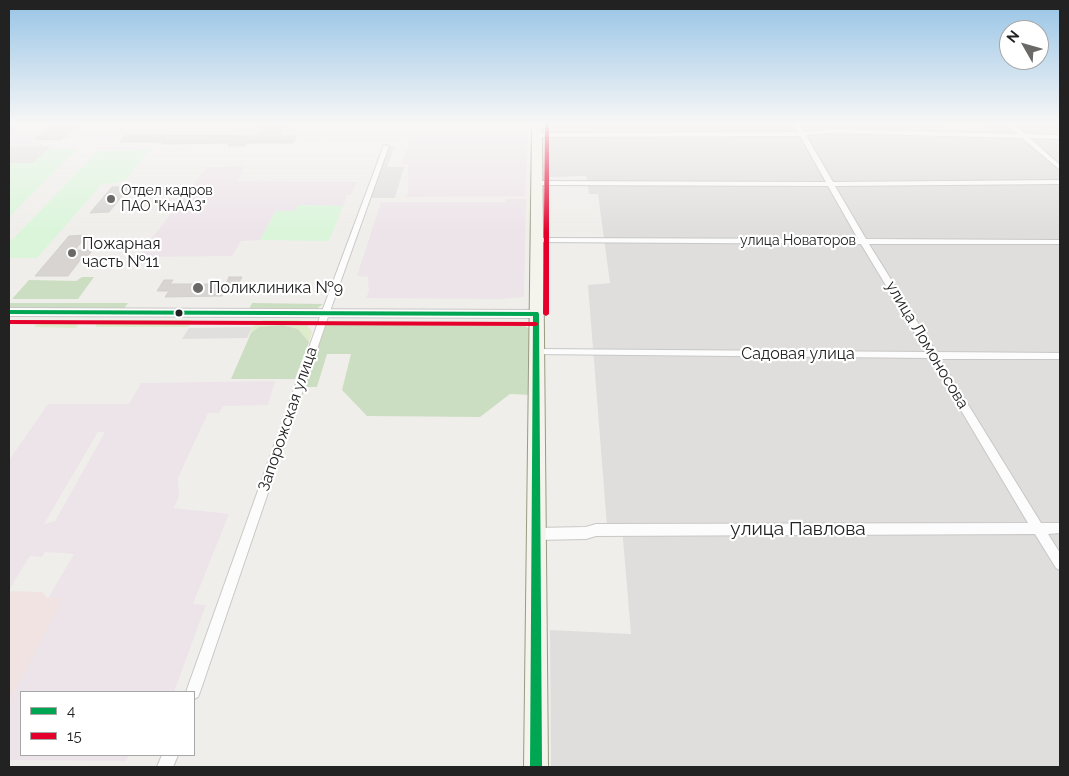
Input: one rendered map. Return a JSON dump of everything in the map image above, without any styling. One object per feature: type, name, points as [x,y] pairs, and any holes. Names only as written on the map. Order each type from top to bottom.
[{"type":"main road","points":[[536,767],[537,160]]},
{"type":"street","name":"Запорожская улица","points":[[193,691],[381,160]]},
{"type":"street","name":"улица Ломоносова","points":[[817,160],[932,355],[1060,564]]},
{"type":"street","points":[[537,183],[830,184],[1060,182]]},
{"type":"street","name":"улица Новаторов","points":[[537,240],[1060,242]]},
{"type":"street","points":[[9,312],[536,314]]},
{"type":"street","name":"Садовая улица","points":[[536,352],[1060,356]]},
{"type":"street","name":"улица Павлова","points":[[536,534],[586,533],[606,530],[1060,528]]},
{"type":"shaded area","points":[[9,160],[36,160],[33,163],[9,163]]},
{"type":"shaded area","points":[[381,160],[390,160],[387,167],[404,167],[395,198],[367,198]]},
{"type":"shaded area","points":[[402,160],[527,160],[525,196],[406,197],[408,192],[408,164],[401,164]]},
{"type":"shaded area","points":[[547,160],[1060,160],[1060,767],[551,767],[550,630],[631,634],[622,527],[607,526],[588,285],[610,283],[598,194],[589,194],[586,176],[548,177]]},
{"type":"shaded area","points":[[246,166],[237,181],[357,182],[351,195],[347,195],[343,206],[299,205],[296,211],[276,211],[260,240],[241,241],[232,256],[137,257],[207,167]]},
{"type":"shaded area","points":[[506,199],[526,199],[524,297],[502,299],[366,298],[369,291],[368,277],[357,276],[381,202],[505,202]]},
{"type":"shaded area","points":[[252,327],[247,338],[182,339],[189,328]]},
{"type":"shaded area","points":[[275,381],[268,405],[223,406],[219,413],[208,413],[178,478],[179,496],[174,508],[229,514],[193,604],[206,605],[174,691],[20,691],[20,756],[128,756],[126,761],[9,760],[9,701],[63,598],[48,598],[74,554],[45,552],[42,557],[30,556],[9,590],[9,460],[48,404],[129,404],[141,383]],"holes":[[[98,432],[105,432],[55,521],[44,524]]]},
{"type":"shaded area","points":[[9,591],[42,592],[48,598],[64,598],[9,701]]},
{"type":"green space","points":[[36,160],[66,160],[9,217],[9,163],[33,163]]},
{"type":"green space","points":[[89,160],[142,160],[126,179],[115,183],[102,184],[37,258],[9,258],[9,243]]},
{"type":"green space","points":[[298,205],[343,206],[329,241],[260,240],[276,211],[295,211]]},
{"type":"green space","points":[[82,277],[94,277],[78,299],[12,299],[29,280],[76,281]]},
{"type":"green space","points":[[9,303],[128,303],[123,310],[9,310]]},
{"type":"green space","points":[[252,303],[323,304],[315,310],[248,311]]},
{"type":"green space","points":[[41,320],[81,321],[76,328],[34,327]]},
{"type":"green space","points":[[100,320],[192,320],[188,327],[95,327]]},
{"type":"green space","points":[[263,320],[298,320],[306,324],[312,332],[309,342],[298,329],[283,325],[259,327],[251,333],[248,340],[252,327]]},
{"type":"green space","points":[[325,324],[525,326],[533,331],[531,395],[510,394],[480,417],[367,416],[342,390],[351,354],[327,354],[317,387],[303,387]]},
{"type":"green space","points":[[283,325],[298,329],[309,342],[295,379],[231,379],[251,333],[259,327]]},
{"type":"building","name":"Отдел кадров ПАО \"КнААЗ\"","points":[[112,187],[130,187],[109,212],[90,213]]},
{"type":"building","name":"Пожарная часть №11","points":[[87,235],[75,250],[93,250],[85,259],[81,259],[68,276],[35,276],[69,236]]},
{"type":"building","name":"Поликлиника №9","points":[[229,277],[242,277],[235,291],[225,291],[222,296],[165,297],[169,291],[157,291],[164,280],[173,280],[170,284],[226,284]]},
{"type":"transit line","name":"15","points":[[546,314],[547,160]]},
{"type":"transit line","name":"4","points":[[9,312],[536,314]]},
{"type":"transit line","name":"4","points":[[536,314],[536,767]]},
{"type":"transit line","name":"15","points":[[9,322],[536,324]]},
{"type":"place","name":"Отдел кадров ПАО \"КнААЗ\"","points":[[111,199]]},
{"type":"place","name":"Пожарная часть №11","points":[[72,253]]},
{"type":"place","name":"Поликлиника №9","points":[[198,288]]}]
